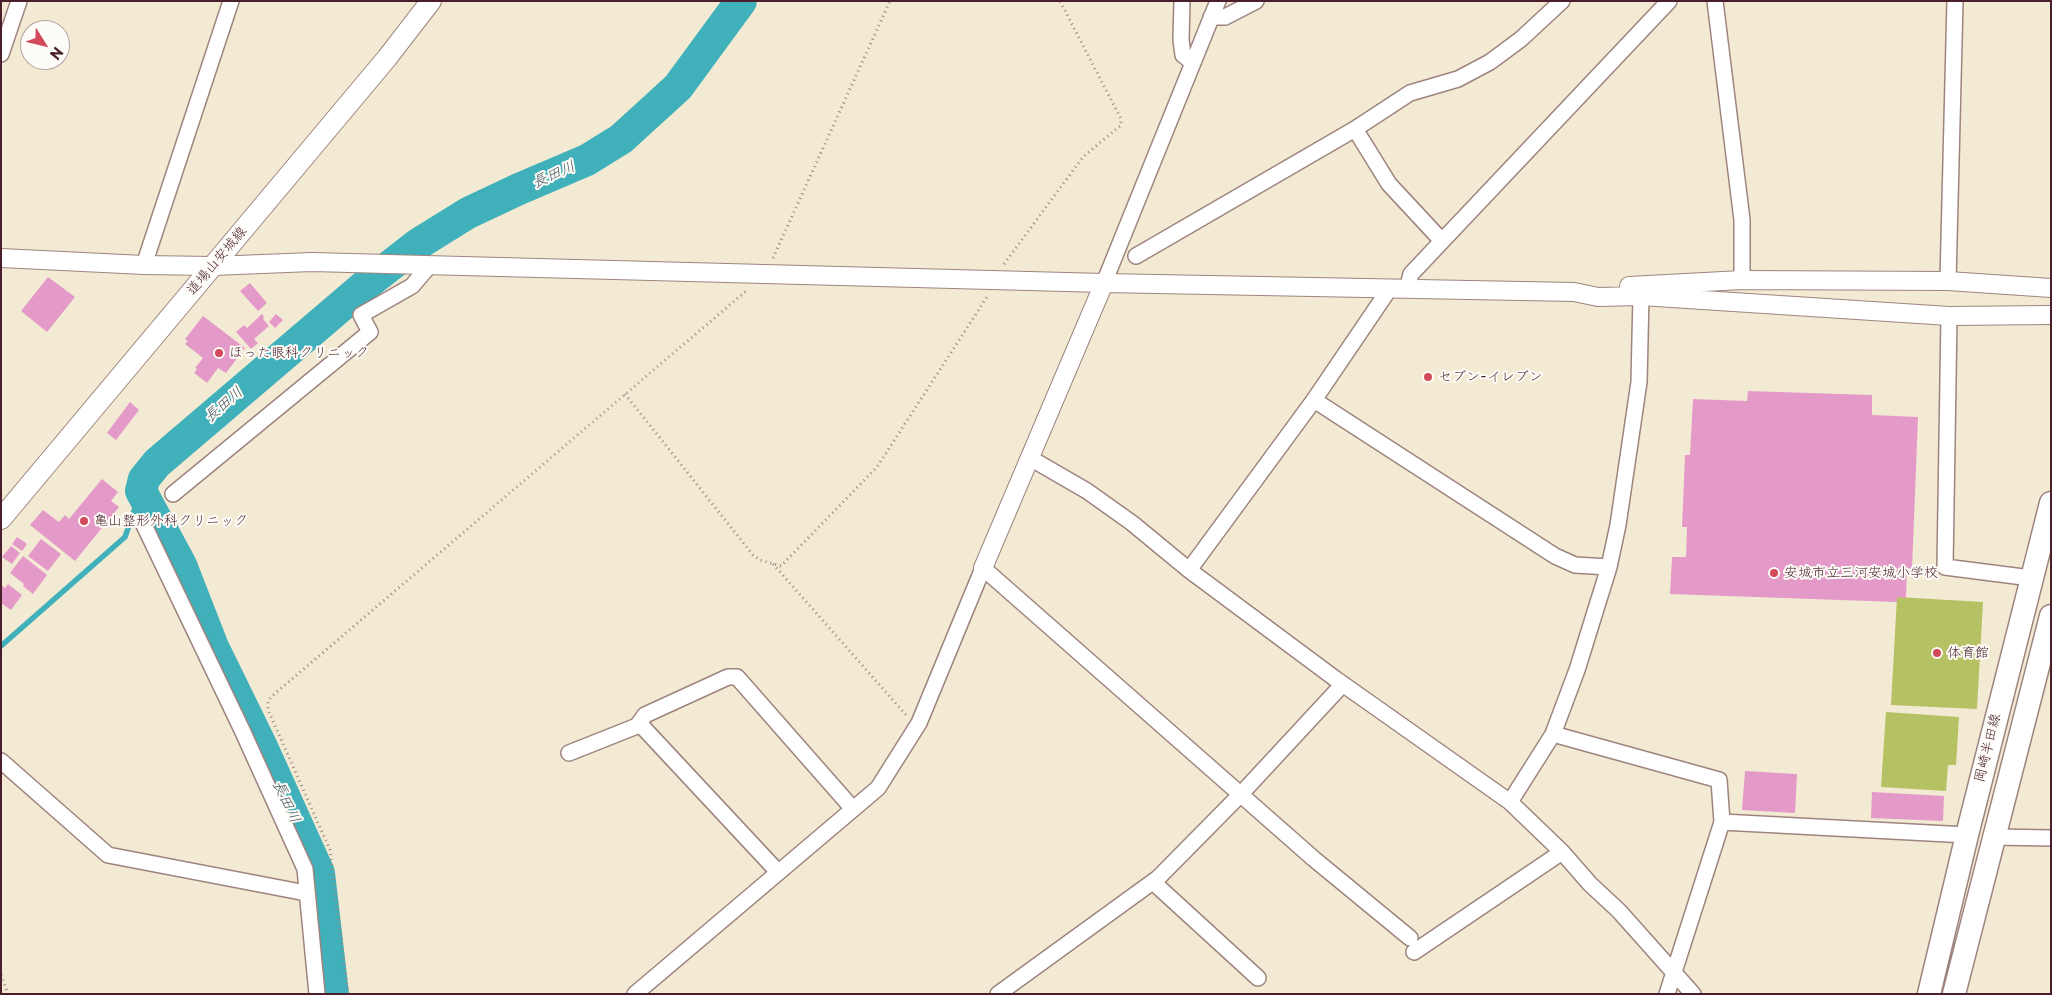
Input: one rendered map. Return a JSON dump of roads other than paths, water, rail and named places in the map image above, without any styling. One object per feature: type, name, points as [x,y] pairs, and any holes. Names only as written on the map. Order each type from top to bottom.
[{"type":"main road","name":"道場山安城線","points":[[1,519],[388,58],[431,1]]},
{"type":"main road","name":"岡崎半田線","points":[[1929,994],[2051,503]]},
{"type":"main road","name":"岡崎半田線","points":[[1954,994],[2051,616]]},
{"type":"street","points":[[1,54],[19,1]]},
{"type":"street","points":[[144,265],[231,1]]},
{"type":"street","points":[[1182,1],[1181,40],[1183,55],[1192,62]]},
{"type":"street","points":[[635,994],[878,788],[917,727],[1104,283],[1218,1]]},
{"type":"street","points":[[1211,17],[1224,17],[1256,1]]},
{"type":"street","points":[[1136,256],[1355,128],[1410,93],[1458,79],[1490,62],[1521,39],[1562,1]]},
{"type":"street","points":[[1190,570],[1398,289],[1669,1]]},
{"type":"street","points":[[1715,1],[1742,220],[1742,280]]},
{"type":"street","points":[[1948,281],[1955,1]]},
{"type":"street","points":[[1355,128],[1389,184],[1442,241]]},
{"type":"street","points":[[1,258],[144,265],[212,266],[312,262],[1104,283],[1574,292],[1598,297],[1641,296],[1949,316],[2051,315]]},
{"type":"street","points":[[173,494],[370,332],[361,315],[412,286],[430,265]]},
{"type":"street","points":[[1574,292],[1595,287],[1742,280],[1948,281],[2051,288]]},
{"type":"street","points":[[1510,802],[1553,734],[1577,670],[1609,567],[1618,525],[1639,382],[1641,296]]},
{"type":"street","points":[[1949,316],[1944,567],[2031,578]]},
{"type":"street","points":[[1314,400],[1555,556],[1575,564],[1609,567]]},
{"type":"street","points":[[1030,458],[1087,491],[1132,523],[1190,570],[1343,684],[1510,802],[1562,852],[1590,884],[1619,910],[1693,994]]},
{"type":"street","points":[[144,523],[238,721],[305,869],[317,994]]},
{"type":"street","points":[[983,568],[1412,945],[1562,852]]},
{"type":"street","points":[[569,753],[637,726],[646,715],[728,677],[737,677],[852,809]]},
{"type":"street","points":[[998,994],[1153,882],[1241,794],[1343,684]]},
{"type":"street","points":[[639,723],[778,872]]},
{"type":"street","points":[[1553,734],[1719,780],[1722,822],[1667,994]]},
{"type":"street","points":[[1,761],[108,855],[306,893]]},
{"type":"street","points":[[1722,822],[1967,835]]},
{"type":"street","points":[[1995,837],[2051,838]]},
{"type":"street","points":[[1153,882],[1258,978]]},
{"type":"waterway","name":"長田川","points":[[333,994],[319,873],[262,747],[213,647],[181,565],[141,491],[144,479],[157,463],[368,283],[418,244],[468,213],[587,160],[621,139],[678,87],[741,1]]},
{"type":"waterway","points":[[1,646],[125,537],[141,491]]},
{"type":"place","name":"ほった眼科クリニック","points":[[219,353]]},
{"type":"place","name":"セブン-イレブン","points":[[1428,377]]},
{"type":"place","name":"亀山整形外科クリニック","points":[[84,521]]},
{"type":"place","name":"安城市立三河安城小学校","points":[[1774,573]]},
{"type":"place","name":"体育館","points":[[1937,653]]}]
